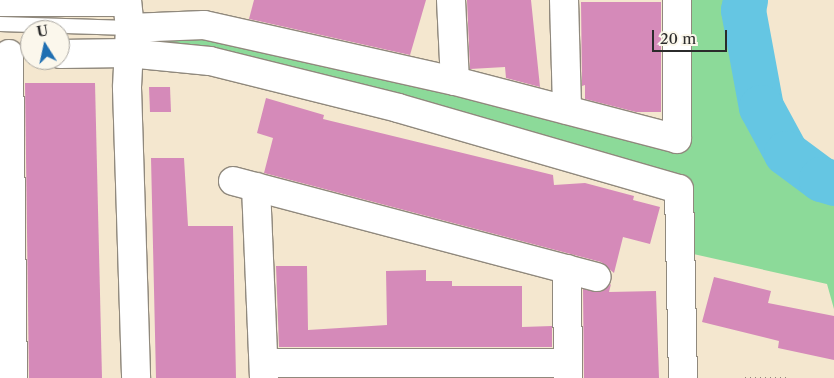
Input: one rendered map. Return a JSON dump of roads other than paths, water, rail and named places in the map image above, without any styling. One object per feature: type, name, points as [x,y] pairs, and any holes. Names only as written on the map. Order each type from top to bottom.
[{"type":"street","points":[[451,0],[455,81]]},
{"type":"street","points":[[564,0],[567,110]]},
{"type":"street","points":[[0,2],[128,21],[204,25],[455,81],[677,139],[677,0]]},
{"type":"street","points":[[70,49],[128,21]]},
{"type":"street","points":[[128,21],[136,378]]},
{"type":"street","points":[[128,21],[210,61],[398,108],[678,189],[683,378]]},
{"type":"street","points":[[13,54],[13,378]]},
{"type":"street","points":[[567,269],[568,370],[264,370],[245,184],[567,269],[597,277]]},
{"type":"lane","points":[[0,24],[128,21]]},
{"type":"waterway","points":[[745,0],[743,10],[761,107],[786,153],[821,179],[834,183]]}]
